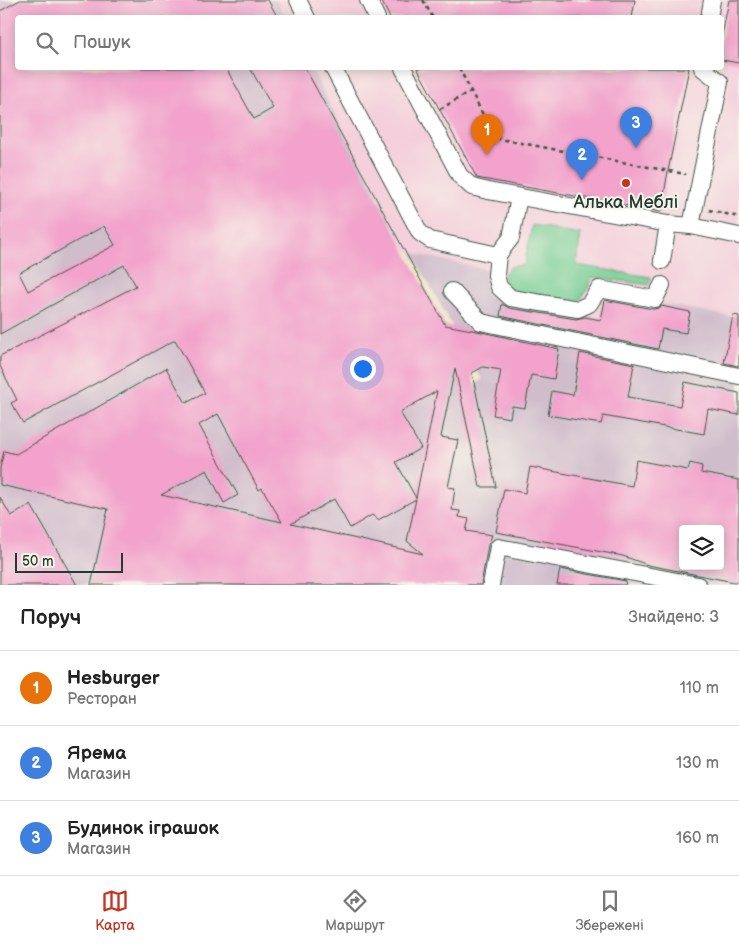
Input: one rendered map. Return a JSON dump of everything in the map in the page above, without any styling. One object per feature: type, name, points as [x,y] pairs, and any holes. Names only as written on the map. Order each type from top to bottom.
[{"type":"lane","points":[[298,0],[306,15]]},
{"type":"lane","points":[[368,0],[376,15]]},
{"type":"lane","points":[[710,15],[712,0]]},
{"type":"lane","points":[[334,70],[420,232],[430,240],[498,255]]},
{"type":"lane","points":[[404,70],[460,176],[472,187],[739,236]]},
{"type":"lane","points":[[691,226],[720,82],[705,70]]},
{"type":"lane","points":[[519,197],[511,238],[498,255],[496,275],[498,287],[511,298],[578,309],[589,304],[599,289],[655,299],[662,285]]},
{"type":"lane","points":[[662,261],[668,224]]},
{"type":"lane","points":[[452,291],[481,322],[739,376]]},
{"type":"lane","points":[[491,585],[498,547],[698,585]]},
{"type":"path","points":[[424,0],[432,15]]},
{"type":"path","points":[[460,70],[495,138],[668,171]]},
{"type":"path","points":[[428,116],[472,92]]},
{"type":"shaded area","points":[[0,0],[276,0],[284,15],[15,15],[15,70],[312,70],[474,385],[482,380],[412,253],[488,270],[486,295],[600,318],[605,293],[739,318],[739,585],[0,585]]},
{"type":"shaded area","points":[[276,0],[729,0],[724,25],[724,15],[284,15]]},
{"type":"shaded area","points":[[724,60],[739,63],[739,318],[605,293],[600,318],[486,295],[488,270],[412,253],[404,249],[312,70],[724,70]]},
{"type":"green space","points":[[532,225],[581,234],[576,265],[651,277],[649,285],[592,277],[586,292],[576,304],[515,294],[507,289],[503,275],[512,266],[524,266]]},
{"type":"building","points":[[20,0],[268,0],[276,15],[15,15],[15,70],[227,70],[254,119],[273,108],[251,70],[306,70],[445,325],[559,349],[554,379],[531,375],[525,408],[512,406],[510,418],[493,415],[501,370],[483,367],[472,373],[496,487],[480,487],[455,368],[441,437],[458,440],[448,487],[455,488],[452,510],[460,511],[459,517],[469,519],[466,531],[492,535],[488,545],[481,585],[91,585],[108,509],[0,485],[0,468],[4,451],[16,454],[166,368],[186,403],[205,393],[175,340],[23,423],[11,403],[17,400],[0,366],[0,356],[136,286],[124,265],[0,334],[0,11]],"holes":[[[104,226],[115,245],[28,291],[19,273]],[[437,391],[416,498],[396,462],[421,448],[400,412]],[[218,414],[259,490],[262,488],[282,522],[161,495],[207,470],[224,503],[238,495],[199,425]],[[334,499],[350,528],[372,515],[378,520],[416,499],[407,541],[423,554],[291,524]]]},
{"type":"building","points":[[381,0],[635,0],[632,15],[388,15]]},
{"type":"building","points":[[729,0],[739,0],[739,63],[724,60],[724,25]]},
{"type":"building","points":[[418,70],[689,70],[661,212],[477,178]]},
{"type":"building","points":[[605,300],[653,309],[661,306],[690,312],[686,333],[662,329],[658,349],[500,316],[502,304],[509,308],[576,319],[585,317],[601,320]]},
{"type":"building","points":[[733,315],[739,316],[739,366],[724,363]]},
{"type":"building","points":[[580,353],[634,364],[628,397],[680,406],[685,382],[739,393],[739,415],[708,409],[704,434],[603,416],[601,424],[548,415],[552,391],[573,395]]},
{"type":"building","points":[[636,460],[688,470],[690,463],[702,466],[701,473],[739,480],[739,583],[648,565],[623,556],[496,532],[504,489],[525,493],[530,467],[632,486]]},
{"type":"building","points":[[0,497],[11,516],[31,505],[77,585],[0,585]]},
{"type":"building","points":[[560,569],[626,581],[625,585],[557,585]]},
{"type":"place","name":"Будинок іграшок","points":[[636,148]]},
{"type":"place","name":"Hesburger","points":[[487,155]]},
{"type":"place","name":"Ярема","points":[[582,180]]},
{"type":"place","name":"Алька Меблі","points":[[626,183]]}]
